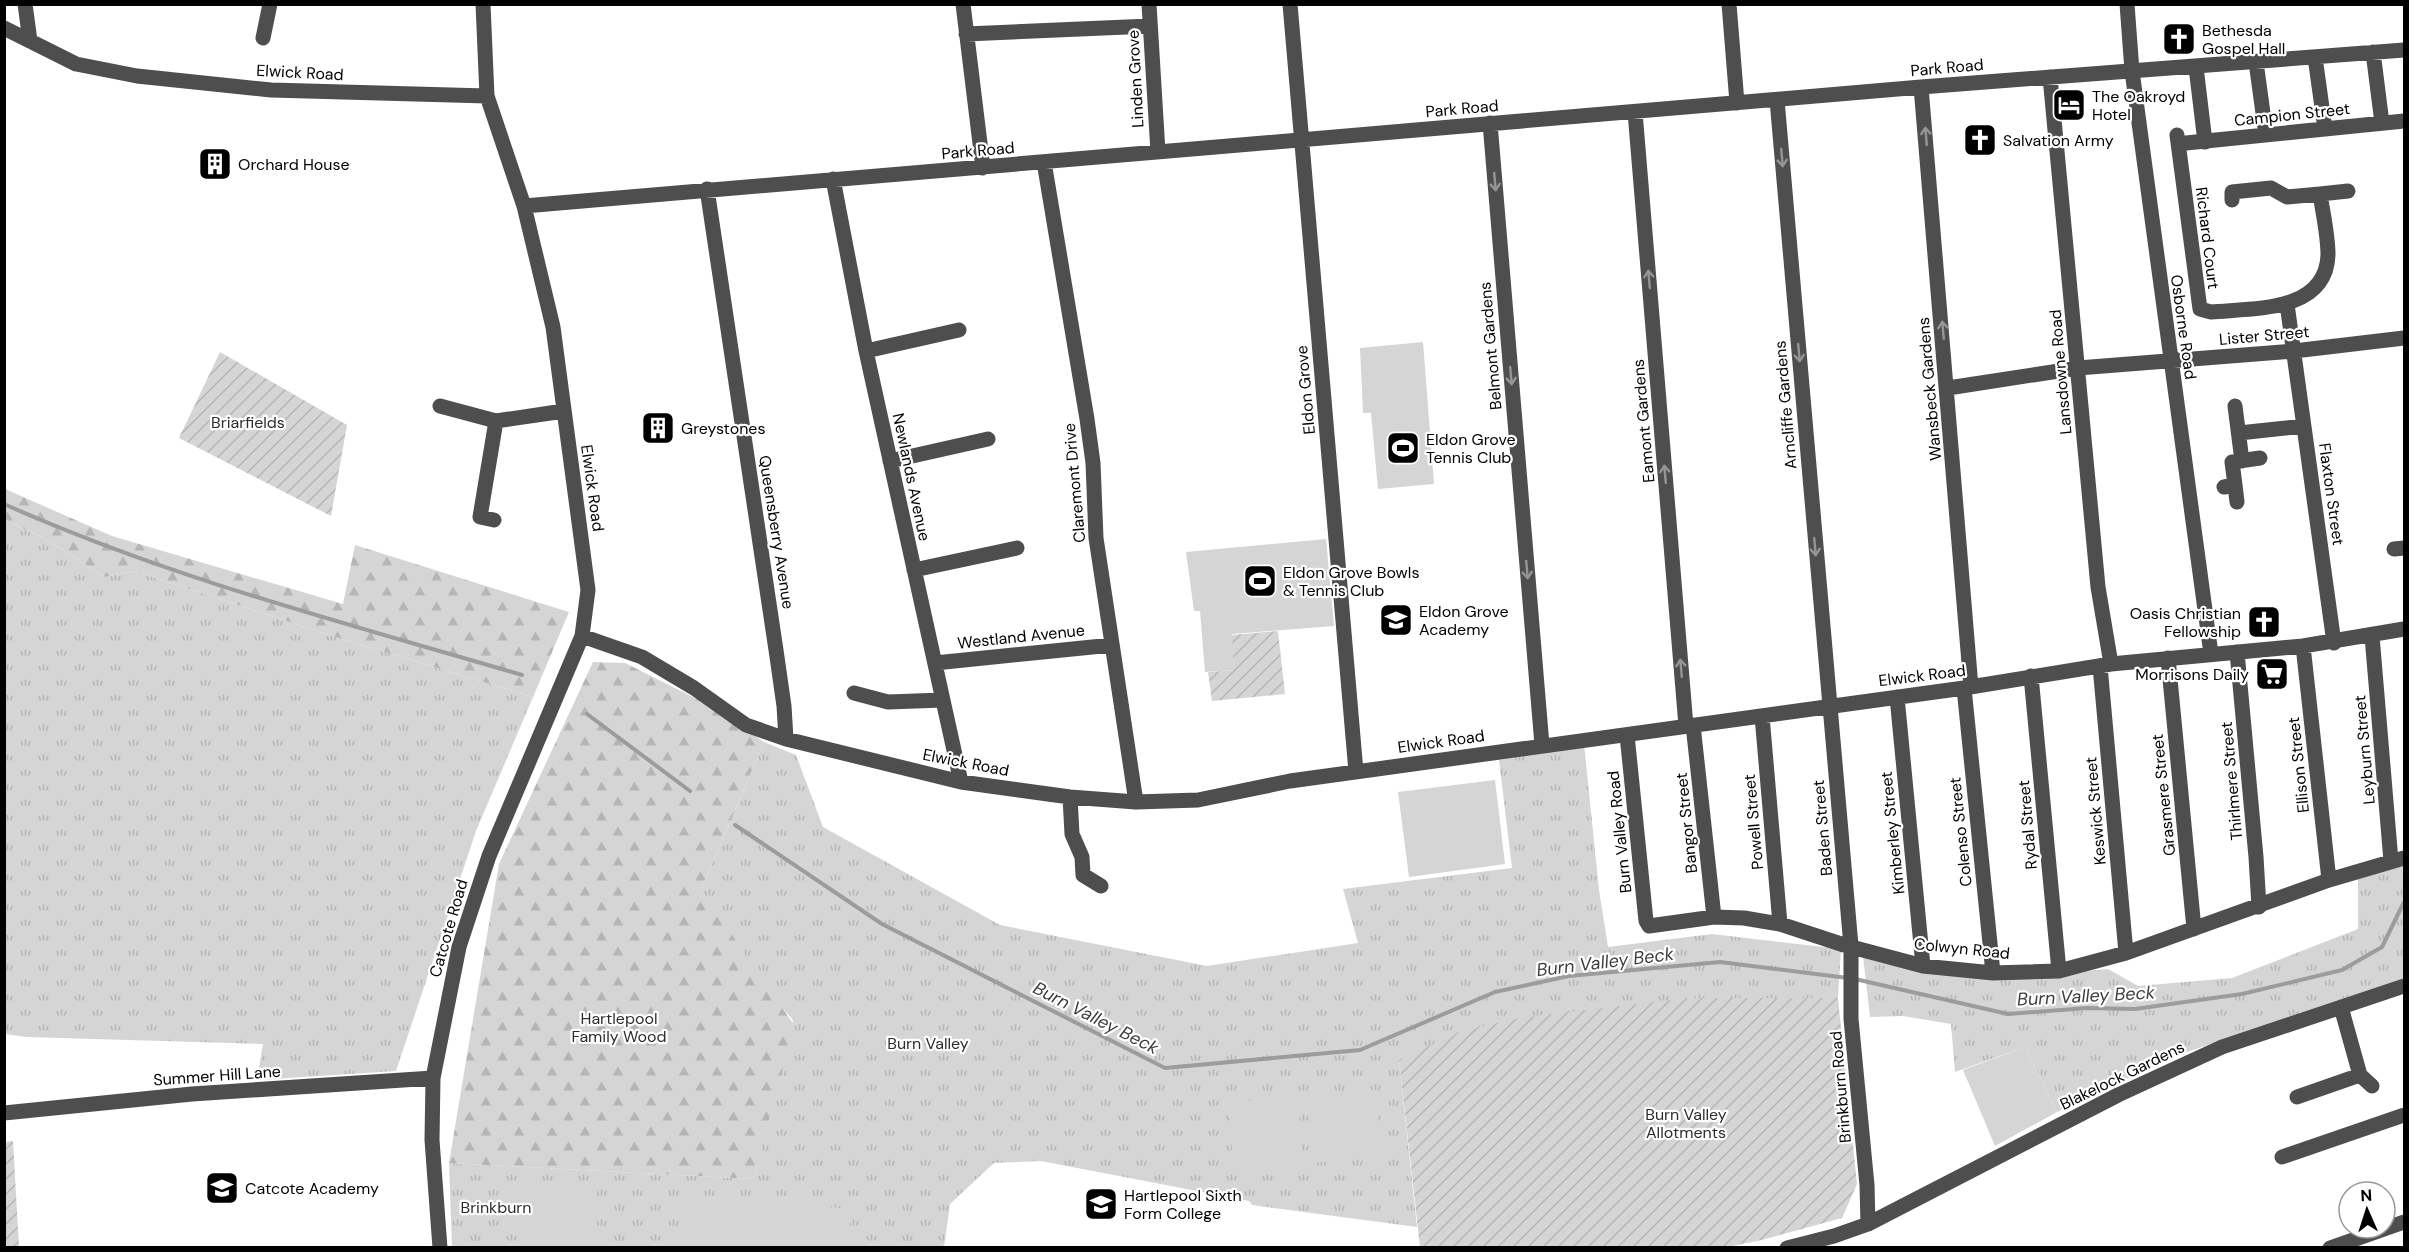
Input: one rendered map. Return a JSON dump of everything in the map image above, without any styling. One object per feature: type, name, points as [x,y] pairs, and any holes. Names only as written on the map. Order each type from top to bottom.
[{"type":"street","points":[[25,4],[30,41]]},
{"type":"street","points":[[264,38],[270,4]]},
{"type":"street","points":[[483,4],[487,96]]},
{"type":"street","points":[[963,4],[983,168]]},
{"type":"street","name":"Linden Grove","points":[[1149,4],[1158,152]]},
{"type":"street","name":"Eldon Grove","points":[[1290,4],[1356,772]]},
{"type":"street","points":[[1729,4],[1737,103]]},
{"type":"street","name":"Osborne Road","points":[[2127,4],[2132,70],[2211,654]]},
{"type":"street","points":[[966,34],[1150,26]]},
{"type":"street","name":"Elwick Road","points":[[4,28],[76,64],[137,76],[271,90],[487,96],[524,206],[553,327],[588,590],[582,636],[642,657],[694,688],[746,725],[786,739],[961,782],[1070,797],[1136,802],[1198,800],[1290,781],[1968,688],[2106,665],[2334,643],[2404,629]]},
{"type":"street","name":"Park Road","points":[[524,206],[1922,87],[2404,50]]},
{"type":"street","points":[[2373,52],[2382,123]]},
{"type":"street","points":[[2315,57],[2325,129]]},
{"type":"street","points":[[2256,62],[2266,135]]},
{"type":"street","points":[[2196,67],[2205,142]]},
{"type":"street","name":"Lansdowne Road","points":[[2050,77],[2106,665]]},
{"type":"street","name":"Wansbeck Gardens","points":[[1922,87],[1948,388],[1968,688]]},
{"type":"street","name":"Arncliffe Gardens","points":[[1777,100],[1828,706]]},
{"type":"street","name":"Eamont Gardens","points":[[1635,112],[1689,726]]},
{"type":"street","name":"Campion Street","points":[[2182,139],[2205,142],[2404,121]]},
{"type":"street","name":"Belmont Gardens","points":[[1490,123],[1542,745]]},
{"type":"street","name":"Richard Court","points":[[2182,139],[2200,309],[2211,312],[2287,304],[2315,288],[2324,274],[2328,255],[2320,194]]},
{"type":"street","name":"Claremont Drive","points":[[1044,162],[1087,419],[1093,463],[1096,538],[1136,802]]},
{"type":"street","name":"Newlands Avenue","points":[[833,178],[866,351],[961,782]]},
{"type":"street","name":"Richard Court","points":[[2232,200],[2232,192],[2271,188],[2287,197],[2348,191]]},
{"type":"street","name":"Queensberry Avenue","points":[[707,189],[776,650],[786,739]]},
{"type":"street","name":"Flaxton Street","points":[[2287,304],[2334,643]]},
{"type":"street","points":[[866,351],[959,330]]},
{"type":"street","name":"Lister Street","points":[[1948,388],[2078,368],[2294,351],[2404,338]]},
{"type":"street","points":[[440,406],[496,421],[564,411]]},
{"type":"street","points":[[2235,406],[2242,461]]},
{"type":"street","points":[[464,515],[487,519],[496,421]]},
{"type":"street","points":[[2239,433],[2304,426]]},
{"type":"street","points":[[890,461],[988,439]]},
{"type":"street","points":[[2237,502],[2230,486],[2232,462],[2260,458]]},
{"type":"street","points":[[914,570],[1017,548]]},
{"type":"street","name":"Catcote Road","points":[[440,1248],[432,1140],[433,1078],[459,947],[489,856],[582,636]]},
{"type":"street","name":"Leyburn Street","points":[[2372,636],[2393,861]]},
{"type":"street","name":"Westland Avenue","points":[[935,663],[1112,645]]},
{"type":"street","name":"Ellison Street","points":[[2303,646],[2329,880]]},
{"type":"street","name":"Thirlmere Street","points":[[2237,652],[2259,907]]},
{"type":"street","name":"Grasmere Street","points":[[2168,658],[2194,929]]},
{"type":"street","name":"Keswick Street","points":[[2106,665],[2126,953]]},
{"type":"street","name":"Rydal Street","points":[[2031,676],[2059,971]]},
{"type":"street","name":"Colenso Street","points":[[1968,688],[1992,973]]},
{"type":"street","points":[[862,690],[888,702],[944,700]]},
{"type":"street","name":"Kimberley Street","points":[[1897,697],[1923,966]]},
{"type":"street","name":"Baden Street","points":[[1828,706],[1851,946]]},
{"type":"street","name":"Powell Street","points":[[1762,716],[1780,924]]},
{"type":"street","name":"Bangor Street","points":[[1689,726],[1714,917]]},
{"type":"street","name":"Burn Valley Road","points":[[1627,735],[1648,926]]},
{"type":"street","points":[[1070,797],[1072,834],[1082,857],[1077,877],[1101,886]]},
{"type":"street","name":"Colwyn Road","points":[[1648,926],[1714,917],[1744,918],[1780,924],[1923,966],[1992,973],[2059,971],[2126,953],[2329,880],[2393,861]]},
{"type":"street","name":"Brinkburn Road","points":[[1851,946],[1851,993],[1867,1185],[1868,1224]]},
{"type":"street","name":"Blakelock Gardens","points":[[1791,1247],[1868,1224],[2098,1105],[2222,1047],[2404,986]]},
{"type":"street","points":[[2341,1007],[2360,1075],[2372,1086]]},
{"type":"street","points":[[2297,1097],[2360,1075]]},
{"type":"street","name":"Summer Hill Lane","points":[[4,1113],[192,1094],[433,1078]]},
{"type":"street","points":[[2282,1157],[2404,1115]]},
{"type":"street","points":[[2330,1248],[2404,1222]]},
{"type":"green space","name":"Eldon Grove Tennis Club","points":[[1423,342],[1434,484],[1378,489],[1371,413],[1363,413],[1360,348]]},
{"type":"green space","name":"Briarfields","points":[[220,352],[347,425],[331,516],[179,438]]},
{"type":"green space","points":[[5,489],[112,536],[343,604],[355,545],[569,612],[533,697],[335,637],[135,571],[105,577],[42,537],[5,520]]},
{"type":"green space","points":[[5,520],[42,537],[105,577],[135,571],[335,637],[533,697],[476,831],[396,1071],[257,1080],[263,1044],[26,1037],[5,1034]]},
{"type":"green space","name":"Eldon Grove Bowls & Tennis Club","points":[[1326,539],[1334,626],[1232,634],[1234,670],[1205,672],[1200,611],[1194,611],[1186,552]]},
{"type":"green space","points":[[1278,631],[1285,694],[1212,701],[1208,672],[1234,670],[1231,635]]},
{"type":"green space","name":"Hartlepool Family Wood","points":[[593,662],[625,663],[703,702],[764,742],[701,890],[794,1025],[753,1179],[449,1163],[499,864]]},
{"type":"green space","name":"Burn Valley","points":[[764,742],[796,755],[823,827],[1000,925],[1207,966],[1358,943],[1343,889],[1512,868],[1499,760],[1584,744],[1599,890],[1608,947],[1712,934],[1841,949],[1838,998],[1687,998],[1399,1060],[1417,1227],[1252,1205],[1249,1201],[1041,1161],[994,1163],[950,1204],[944,1247],[452,1247],[449,1163],[753,1179],[793,1020],[743,963],[701,890]]},
{"type":"green space","points":[[1495,780],[1505,864],[1409,877],[1398,792]]},
{"type":"green space","points":[[2404,866],[2404,979],[2172,1057],[2057,1112],[2025,1047],[1955,1072],[1951,1024],[1903,1016],[1870,1017],[1863,956],[1992,979],[2108,969],[2138,986],[2232,978],[2358,929],[2358,877]]},
{"type":"green space","name":"Burn Valley Allotments","points":[[1687,998],[1838,998],[1857,1184],[1842,1218],[1727,1247],[1420,1247],[1399,1060],[1459,1032],[1519,1018]]},
{"type":"green space","points":[[2025,1047],[2057,1112],[1995,1146],[1963,1070]]},
{"type":"green space","points":[[1376,1090],[1382,1157],[1312,1163],[1306,1096]]},
{"type":"green space","points":[[1298,1097],[1303,1166],[1233,1171],[1229,1102]]},
{"type":"green space","points":[[13,1141],[19,1247],[5,1247],[5,1142]]},
{"type":"green space","points":[[518,1186],[597,1186],[597,1246],[518,1246]]},
{"type":"green space","points":[[681,1194],[851,1209],[848,1247],[677,1247]]},
{"type":"waterway","points":[[4,504],[67,531],[195,577],[522,675]]},
{"type":"waterway","name":"Burn Valley Beck","points":[[587,714],[690,791]]},
{"type":"waterway","name":"Burn Valley Beck","points":[[735,825],[882,924],[1165,1068],[1360,1050],[1495,992],[1569,976],[1720,962],[1848,978]]},
{"type":"waterway","name":"Burn Valley Beck","points":[[1855,979],[2008,1014],[2087,1008],[2135,1009],[2242,994],[2342,970],[2382,947],[2404,902]]},
{"type":"place","name":"Bethesda Gospel Hall","points":[[2179,39]]},
{"type":"place","name":"The Oakroyd Hotel","points":[[2069,105]]},
{"type":"place","name":"Salvation Army","points":[[1980,140]]},
{"type":"place","name":"Orchard House","points":[[215,164]]},
{"type":"place","name":"Greystones","points":[[658,428]]},
{"type":"place","name":"Eldon Grove Tennis Club","points":[[1403,448]]},
{"type":"place","name":"Eldon Grove Bowls & Tennis Club","points":[[1260,581]]},
{"type":"place","name":"Eldon Grove Academy","points":[[1396,620]]},
{"type":"place","name":"Oasis Christian Fellowship","points":[[2264,622]]},
{"type":"place","name":"Morrisons Daily","points":[[2272,674]]},
{"type":"place","name":"Catcote Academy","points":[[222,1188]]},
{"type":"place","name":"Hartlepool Sixth Form College","points":[[1101,1204]]},
{"type":"park label","name":"Brinkburn","points":[[496,1207]]}]
